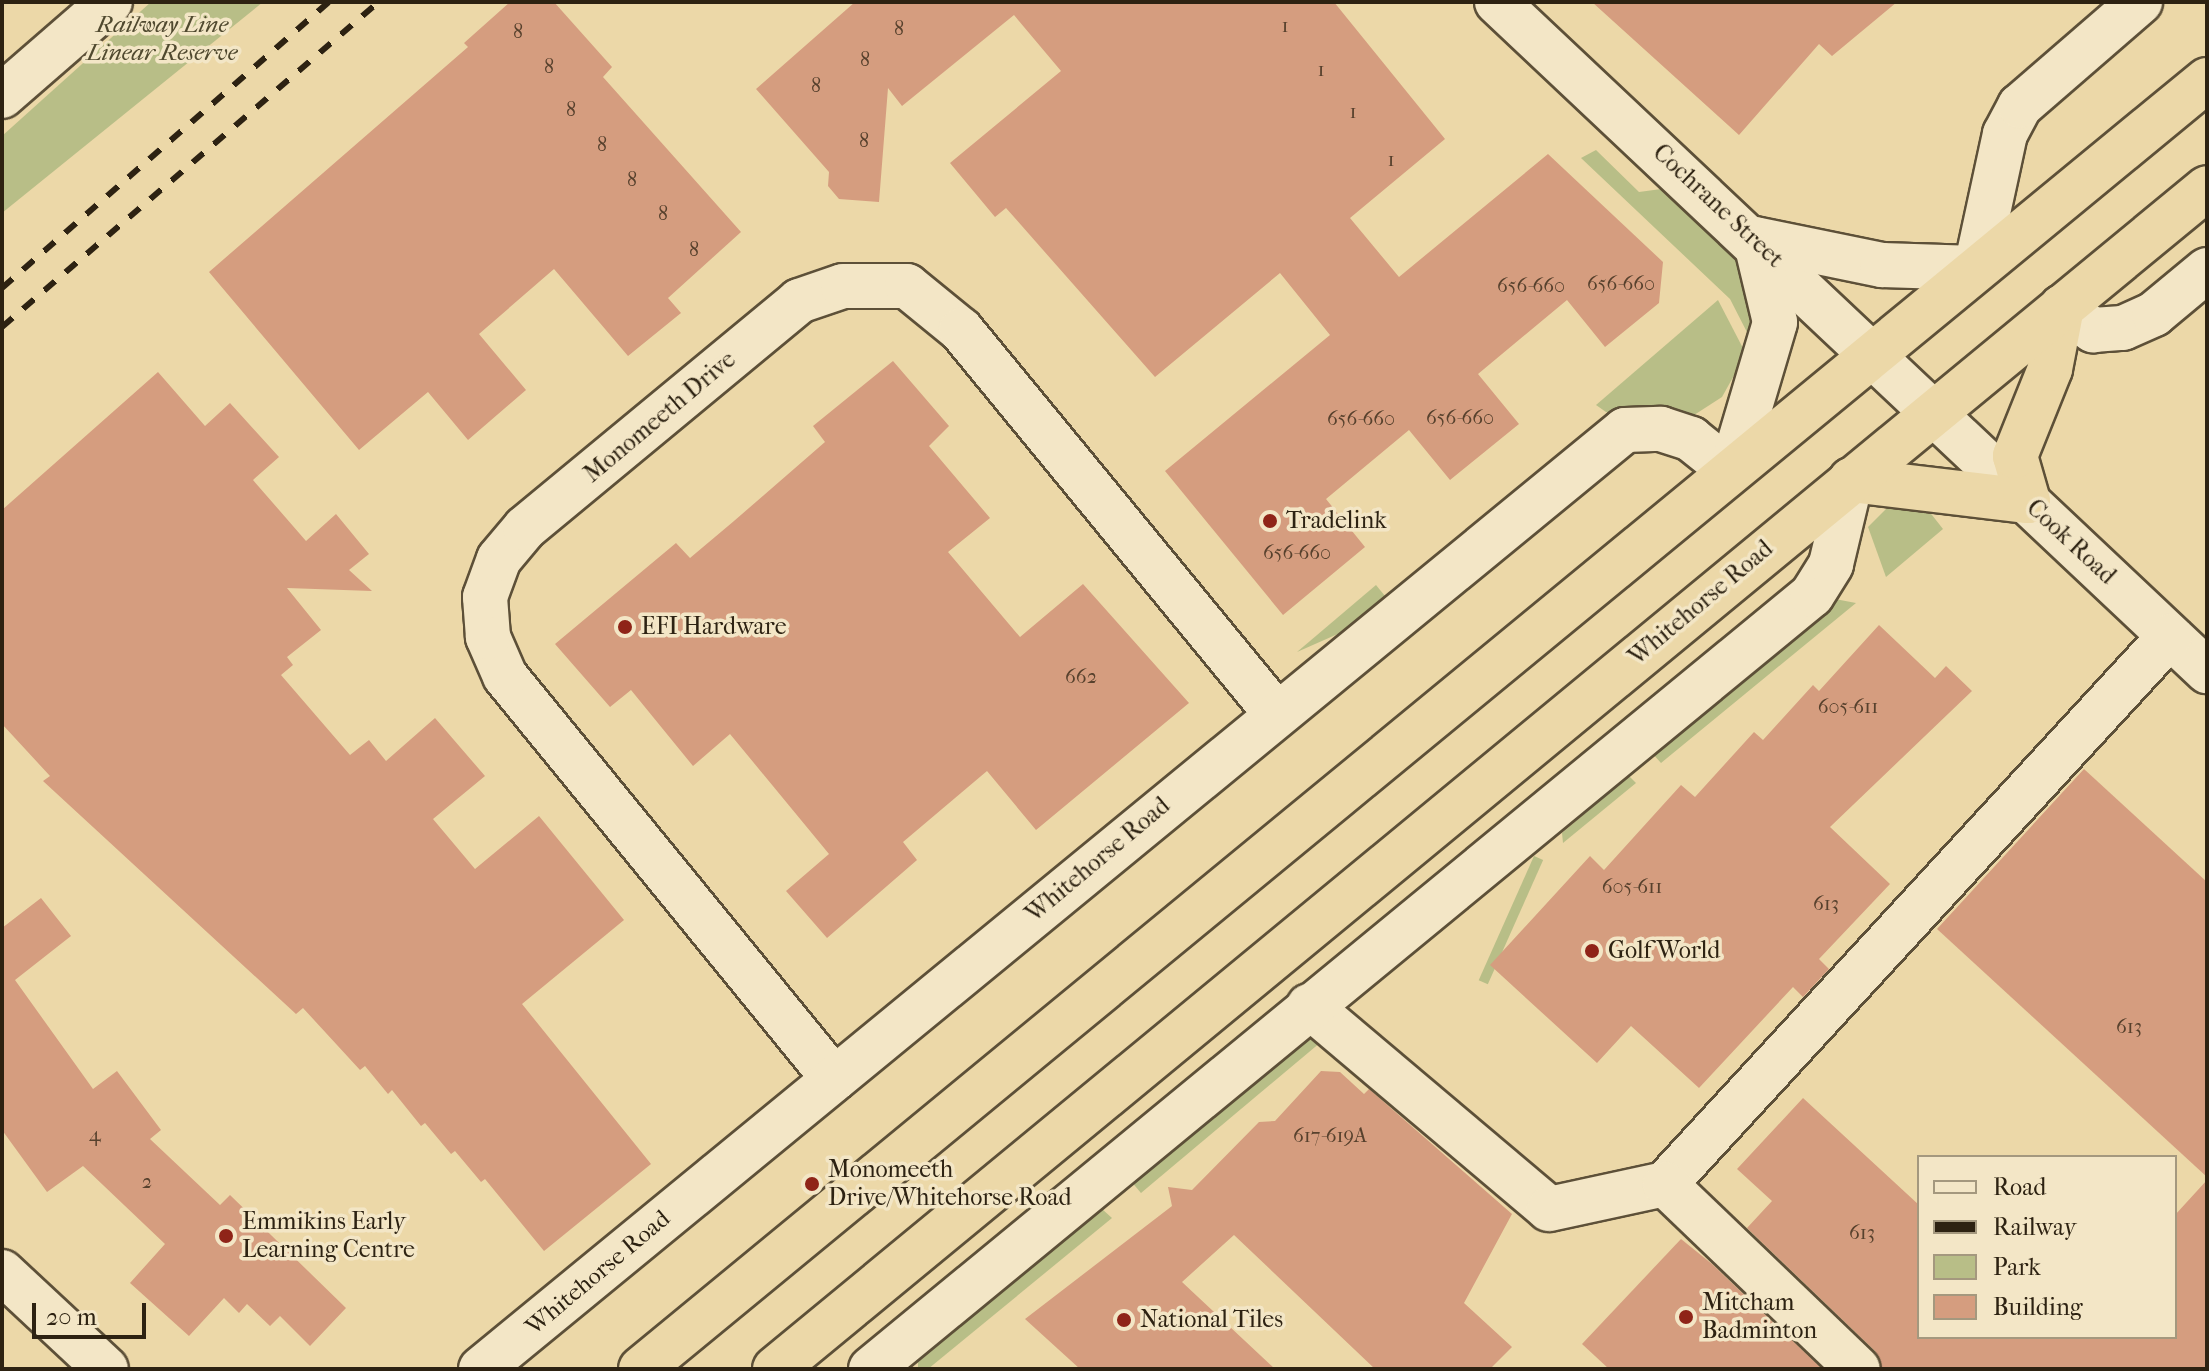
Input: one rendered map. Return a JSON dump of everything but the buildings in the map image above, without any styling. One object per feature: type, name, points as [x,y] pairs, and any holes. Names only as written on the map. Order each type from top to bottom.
[{"type":"highway","points":[[641,1369],[2207,80]]},
{"type":"highway","name":"Whitehorse Road","points":[[775,1369],[2207,188]]},
{"type":"highway","points":[[1851,480],[2028,501],[2015,456],[2050,369],[2062,307]]},
{"type":"street","points":[[2,96],[110,2]]},
{"type":"street","name":"Cochrane Street","points":[[1497,2],[1755,239],[1935,413]]},
{"type":"street","points":[[1731,471],[1745,405],[1770,353],[1775,322],[1755,239],[1882,265],[1976,268],[2005,134],[2020,106],[2140,2]]},
{"type":"street","points":[[2062,307],[2093,330],[2123,328],[2154,314],[2207,270]]},
{"type":"street","name":"Monomeeth Drive","points":[[834,1079],[505,676],[488,637],[485,597],[499,559],[525,528],[799,301],[843,286],[907,286],[961,330],[1276,713]]},
{"type":"street","name":"Cook Road","points":[[1935,413],[2207,671]]},
{"type":"street","name":"Whitehorse Road","points":[[481,1369],[1276,713],[1625,430],[1661,429],[1691,439],[1731,471]]},
{"type":"street","points":[[827,1326],[871,1369],[1812,595],[1831,564],[1851,480]]},
{"type":"street","points":[[1309,1006],[1549,1209],[1665,1184],[2170,636]]},
{"type":"street","points":[[1665,1184],[1858,1369]]},
{"type":"street","points":[[2,1272],[106,1369]]},
{"type":"green space","name":"Railway Line Linear Reserve","points":[[151,2],[263,2],[2,213],[2,136]]},
{"type":"green space","points":[[1596,150],[1639,192],[1676,187],[1704,219],[1743,270],[1754,322],[1751,340],[1730,299],[1581,158]]},
{"type":"green space","points":[[1718,300],[1746,354],[1722,397],[1691,417],[1606,412],[1596,405]]},
{"type":"green space","points":[[1921,501],[1943,529],[1886,577],[1868,527],[1888,507]]},
{"type":"green space","points":[[1376,585],[1385,596],[1340,633],[1297,652]]},
{"type":"green space","points":[[1835,599],[1856,603],[1661,763],[1652,753],[1816,623]]},
{"type":"green space","points":[[1629,776],[1636,783],[1563,843],[1562,833]]},
{"type":"green space","points":[[1534,856],[1543,860],[1488,984],[1479,980]]},
{"type":"green space","points":[[1309,1028],[1321,1042],[1141,1193],[1129,1179]]},
{"type":"green space","points":[[1102,1209],[1112,1218],[928,1369],[918,1369],[918,1362]]},
{"type":"railway","points":[[2,288],[329,2]]},
{"type":"railway","points":[[2,327],[378,2]]},
{"type":"place","name":"Tradelink","points":[[1270,521]]},
{"type":"place","name":"EFI Hardware","points":[[625,627]]},
{"type":"place","name":"Golf World","points":[[1592,951]]},
{"type":"place","name":"Monomeeth Drive/Whitehorse Road","points":[[812,1184]]},
{"type":"place","name":"Emmikins Early Learning Centre","points":[[226,1236]]},
{"type":"place","name":"Mitcham Badminton","points":[[1686,1317]]},
{"type":"place","name":"National Tiles","points":[[1124,1320]]}]
